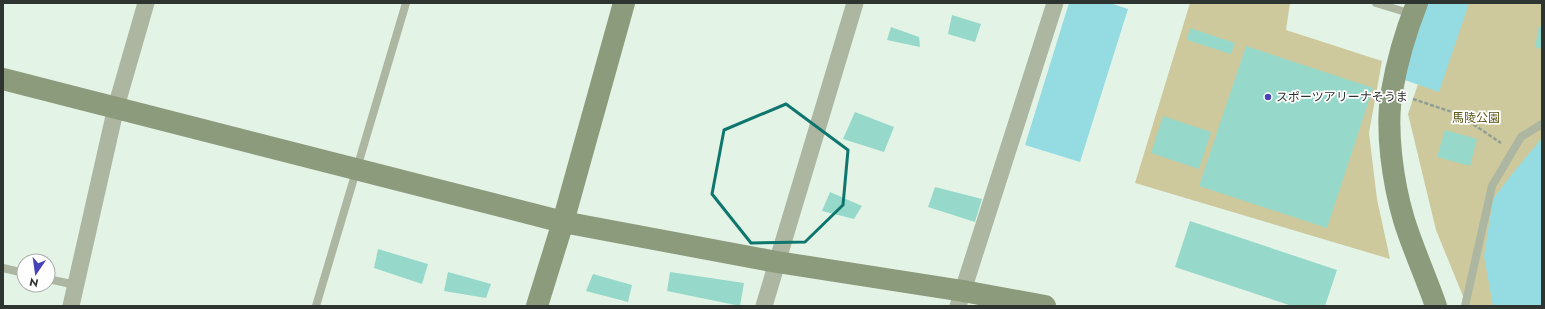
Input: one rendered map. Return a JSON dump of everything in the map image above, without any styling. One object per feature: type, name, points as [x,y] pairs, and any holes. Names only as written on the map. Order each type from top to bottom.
[{"type":"street","points":[[71,306],[116,107],[146,3]]},
{"type":"street","points":[[537,306],[563,222],[624,3]]},
{"type":"street","points":[[764,306],[855,3]]},
{"type":"street","points":[[960,299],[1055,3]]},
{"type":"street","points":[[1415,9],[1407,31],[1392,91],[1389,132],[1395,176],[1404,220],[1436,306]]},
{"type":"street","points":[[3,79],[563,222],[777,262],[960,299],[1045,306]]},
{"type":"lane","points":[[316,306],[406,3]]},
{"type":"lane","points":[[1376,3],[1415,9]]},
{"type":"lane","points":[[1465,306],[1492,186],[1521,137],[1542,124]]},
{"type":"lane","points":[[3,268],[16,271]]},
{"type":"lane","points":[[56,281],[76,285]]},
{"type":"path","points":[[1392,91],[1458,114],[1513,151]]},
{"type":"highlighted area","points":[[786,104],[848,150],[843,205],[805,242],[751,243],[712,194],[724,130]]},
{"type":"green space","name":"スポーツアリーナそうま","points":[[1190,3],[1290,3],[1286,30],[1382,61],[1369,133],[1377,199],[1390,259],[1135,183]]},
{"type":"green space","name":"馬陵公園","points":[[1445,3],[1542,3],[1542,306],[1467,306],[1436,230],[1408,114]]},
{"type":"water","points":[[1069,3],[1110,3],[1128,9],[1080,162],[1025,145]]},
{"type":"water","points":[[1427,3],[1469,3],[1439,92],[1402,79]]},
{"type":"water","points":[[1542,138],[1542,306],[1493,306],[1484,256],[1493,199]]},
{"type":"building","points":[[952,15],[981,24],[975,42],[948,34]]},
{"type":"building","points":[[1539,26],[1542,26],[1542,49],[1535,47]]},
{"type":"building","points":[[891,27],[919,37],[920,47],[887,40]]},
{"type":"building","points":[[1190,28],[1235,43],[1231,54],[1187,40]]},
{"type":"building","points":[[1246,46],[1373,88],[1327,228],[1199,186]]},
{"type":"building","points":[[855,112],[894,127],[884,152],[843,139]]},
{"type":"building","points":[[1163,116],[1211,132],[1199,169],[1151,153]]},
{"type":"building","points":[[1445,130],[1477,139],[1470,166],[1437,157]]},
{"type":"building","points":[[935,187],[982,199],[975,222],[928,207]]},
{"type":"building","points":[[830,192],[862,206],[854,219],[822,211]]},
{"type":"building","points":[[1190,221],[1337,270],[1325,306],[1292,306],[1175,267]]},
{"type":"building","points":[[378,249],[428,264],[422,284],[374,268]]},
{"type":"building","points":[[448,272],[491,284],[486,298],[444,291]]},
{"type":"building","points":[[670,272],[744,283],[740,306],[667,291]]},
{"type":"building","points":[[593,274],[632,285],[628,302],[586,291]]},
{"type":"place","name":"スポーツアリーナそうま","points":[[1268,97]]}]
